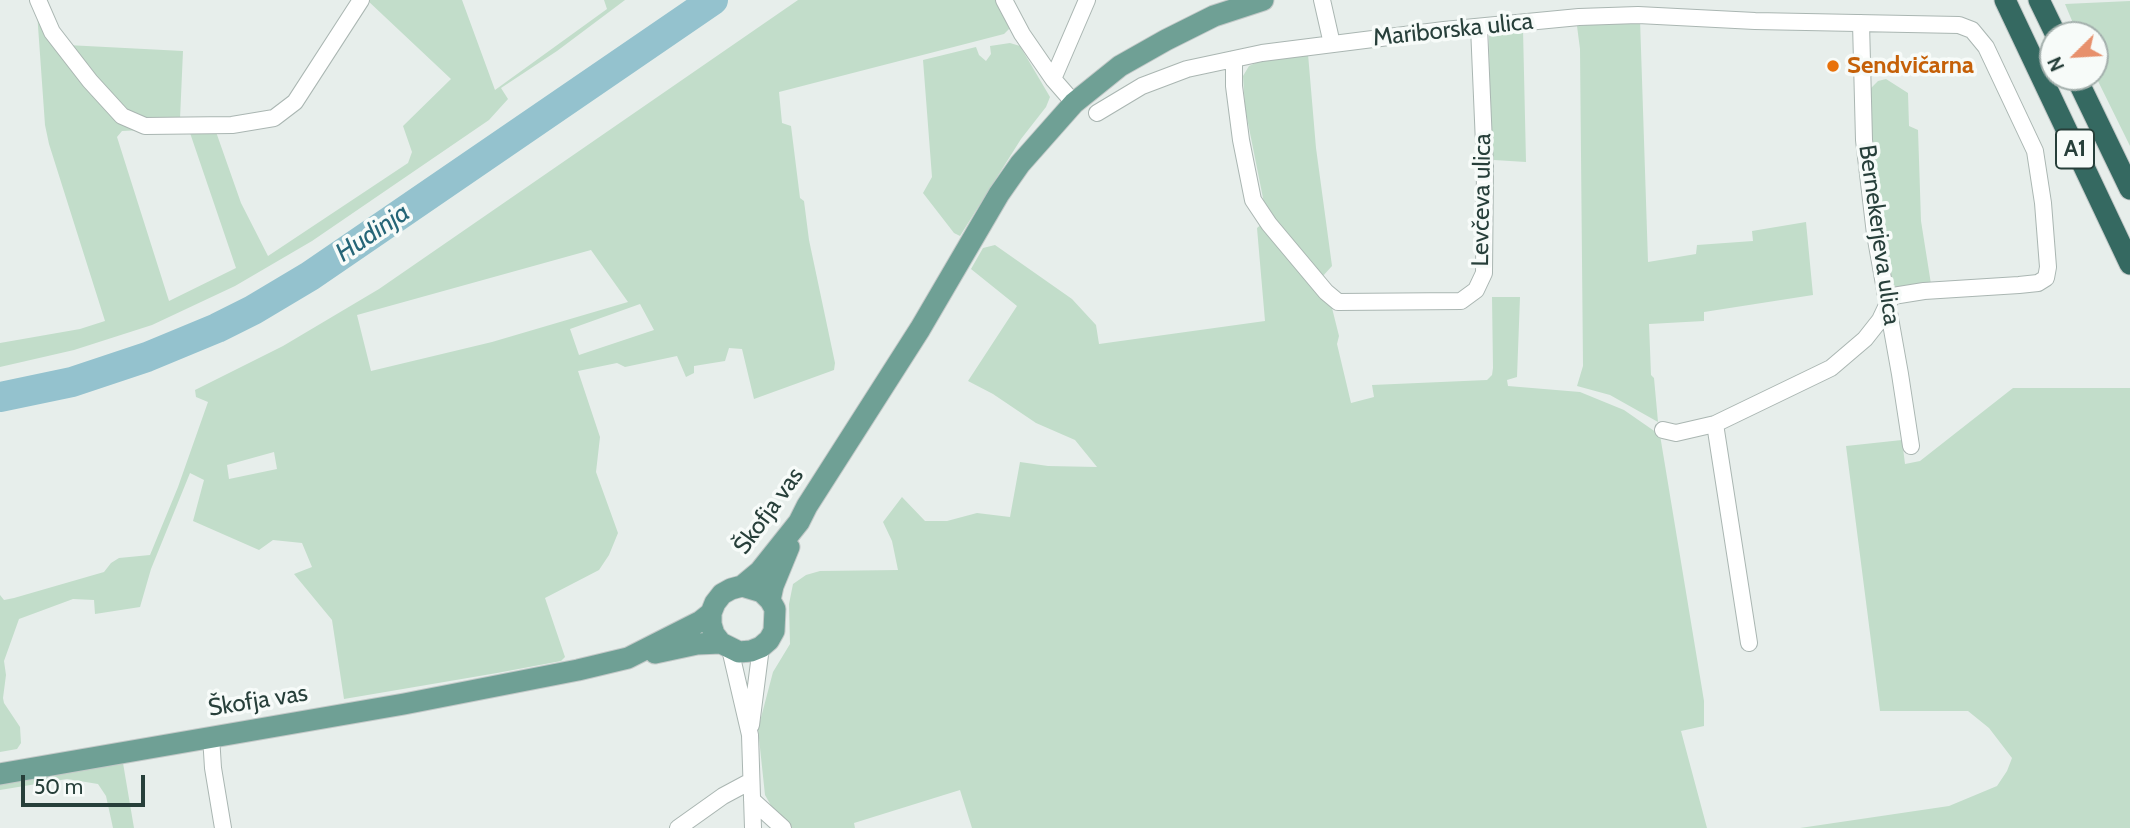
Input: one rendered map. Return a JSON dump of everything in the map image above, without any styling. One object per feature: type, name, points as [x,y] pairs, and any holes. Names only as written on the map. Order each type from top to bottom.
[{"type":"highway","points":[[1998,0],[2020,35]]},
{"type":"highway","name":"A1","points":[[2005,0],[2130,264]]},
{"type":"highway","points":[[2042,4],[2050,21]]},
{"type":"highway","name":"A1","points":[[2083,91],[2130,189]]},
{"type":"main road","name":"Škofja vas","points":[[0,774],[567,673],[628,658],[701,621],[711,613],[722,594],[742,586],[760,571],[799,522],[920,329],[999,194],[1020,164],[1074,103],[1120,66],[1166,40],[1214,16],[1263,0]]},
{"type":"main road","points":[[770,600],[799,522]]},
{"type":"main road","points":[[628,658],[697,644],[725,646],[751,652],[761,647],[774,631],[775,609],[770,600],[752,588],[742,586]]},
{"type":"main road","points":[[711,613],[714,634],[725,646]]},
{"type":"street","points":[[38,0],[52,32],[90,81],[122,116],[145,126],[232,125],[274,118],[295,102],[361,0]]},
{"type":"street","points":[[1004,0],[1053,79],[1074,103]]},
{"type":"street","points":[[1053,79],[1087,0]]},
{"type":"street","points":[[1322,0],[1332,44]]},
{"type":"street","name":"Mariborska ulica","points":[[1097,113],[1142,86],[1187,69],[1332,44],[1479,27],[1579,17],[1638,15],[1959,25],[1972,30],[1986,47],[2035,151],[2043,203],[2048,267],[2046,278],[2038,283],[1900,294],[1888,303]]},
{"type":"street","name":"Bernekerjeva ulica","points":[[1861,23],[1864,140],[1875,234],[1911,446]]},
{"type":"street","name":"Levčeva ulica","points":[[1234,59],[1234,86],[1252,200],[1326,292],[1338,302],[1461,301],[1476,290],[1484,273],[1485,167],[1479,27]]},
{"type":"street","points":[[1662,430],[1676,433],[1715,424],[1831,368],[1865,339],[1880,320],[1888,303]]},
{"type":"street","points":[[1715,424],[1749,643]]},
{"type":"street","points":[[725,646],[750,735]]},
{"type":"street","points":[[753,828],[750,735],[761,647]]},
{"type":"street","points":[[211,736],[213,768],[223,828]]},
{"type":"street","points":[[678,828],[723,796],[751,781]]},
{"type":"street","points":[[752,800],[783,828]]},
{"type":"green space","points":[[367,0],[462,0],[495,90],[607,9],[604,0],[625,0],[557,51],[501,88],[508,99],[489,120],[312,241],[235,286],[152,325],[74,350],[0,367],[0,343],[80,329],[105,321],[49,144],[45,125],[37,12],[143,130],[122,131],[117,137],[169,301],[236,268],[189,130],[215,129],[241,203],[268,256],[408,163],[412,152],[403,126],[451,79]]},
{"type":"green space","points":[[798,0],[998,0],[1010,20],[1010,28],[1004,34],[779,92],[782,123],[791,126],[800,198],[804,201],[809,240],[835,363],[834,370],[754,399],[742,349],[729,348],[725,361],[694,366],[694,373],[686,377],[677,356],[625,367],[617,363],[578,371],[600,437],[596,472],[618,533],[599,570],[545,598],[565,657],[561,661],[344,699],[332,620],[294,574],[312,567],[302,543],[273,540],[259,550],[193,521],[204,480],[190,473],[151,569],[140,607],[95,614],[94,600],[73,599],[19,619],[4,661],[6,675],[3,698],[20,727],[21,743],[17,749],[0,752],[0,595],[4,600],[14,598],[104,572],[119,558],[150,555],[208,402],[196,397],[195,390],[283,346],[379,289]],"holes":[[[591,250],[628,302],[492,342],[371,371],[357,315]],[[640,304],[654,330],[579,355],[570,329]],[[274,452],[277,469],[229,479],[227,465]]]},
{"type":"green space","points":[[2130,1],[2130,146],[2103,91],[2109,91],[2109,21],[2072,21],[2065,4]]},
{"type":"green space","points":[[1640,19],[1648,262],[1696,254],[1697,245],[1753,241],[1752,231],[1806,222],[1813,295],[1704,312],[1704,321],[1649,324],[1651,375],[1654,378],[1658,422],[1610,395],[1577,386],[1583,366],[1580,49],[1577,26]]},
{"type":"green space","points":[[1523,29],[1526,162],[1494,160],[1490,148],[1489,34]]},
{"type":"green space","points":[[1010,43],[1020,46],[1050,97],[960,236],[954,233],[923,193],[932,177],[923,60],[976,47],[979,55],[986,61],[991,54],[990,46]]},
{"type":"green space","points":[[67,45],[183,51],[180,119],[158,123],[125,113]]},
{"type":"green space","points":[[1308,54],[1316,148],[1332,266],[1322,277],[1275,224],[1264,203],[1245,108],[1243,76],[1249,66],[1262,60]]},
{"type":"green space","points":[[1886,79],[1908,93],[1909,126],[1918,130],[1921,221],[1931,284],[1897,288],[1887,268],[1869,141],[1869,90],[1878,81]]},
{"type":"green space","points":[[1263,223],[1332,308],[1339,336],[1337,344],[1351,403],[1374,397],[1372,385],[1487,380],[1492,375],[1493,368],[1492,297],[1520,297],[1517,377],[1507,380],[1508,386],[1580,392],[1624,410],[1660,435],[1704,701],[1704,726],[1681,731],[1707,828],[972,828],[960,790],[854,823],[855,828],[792,828],[777,816],[765,795],[758,729],[773,672],[790,644],[789,604],[793,584],[806,575],[820,571],[898,570],[892,541],[883,522],[902,497],[925,521],[947,521],[977,513],[1010,517],[1020,462],[1048,466],[1097,467],[1075,440],[1036,423],[968,381],[1017,306],[971,269],[983,248],[995,245],[1072,299],[1096,325],[1099,344],[1265,321],[1257,228]]},
{"type":"green space","points":[[2013,388],[2130,388],[2130,828],[1800,828],[1949,806],[1997,786],[2007,771],[2012,758],[1989,728],[1968,711],[1880,711],[1846,446],[1902,440],[1905,464],[1920,461]]},
{"type":"green space","points":[[123,763],[134,828],[113,828],[106,796],[98,784],[67,779],[0,790],[0,784]]},
{"type":"waterway","name":"Hudinja","points":[[0,397],[72,382],[147,357],[253,310],[310,276],[713,0]]},
{"type":"place","name":"Sendvičarna","points":[[1833,66]]}]
